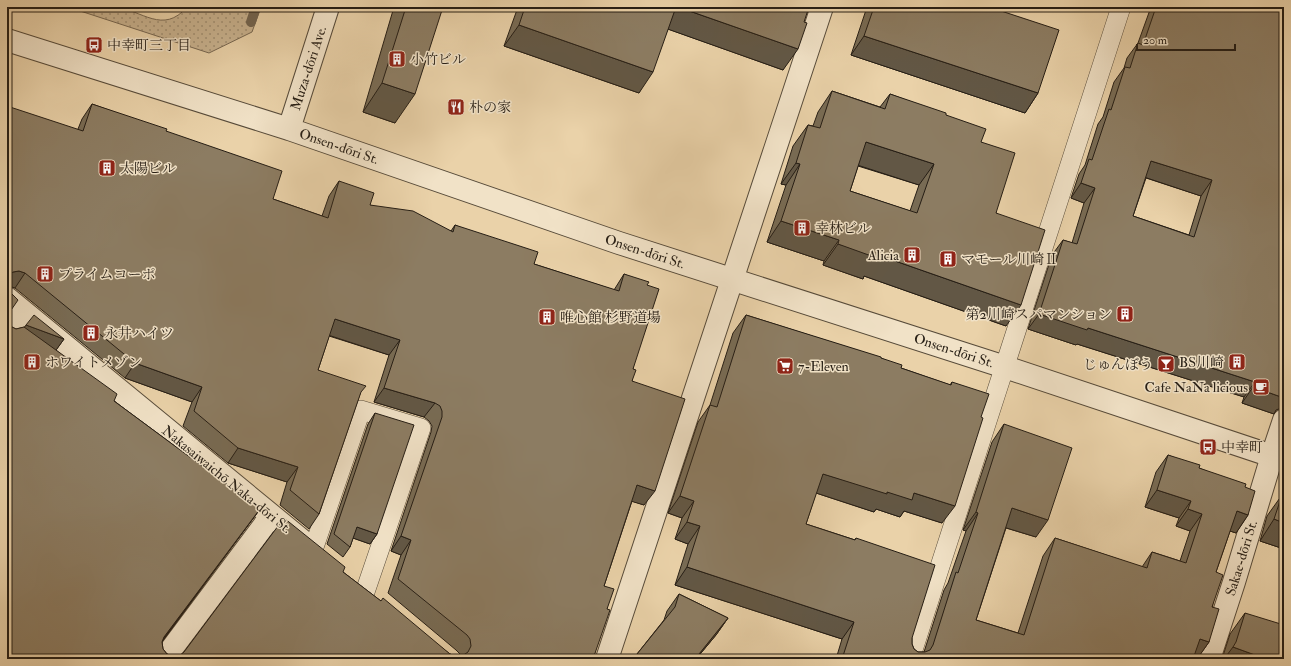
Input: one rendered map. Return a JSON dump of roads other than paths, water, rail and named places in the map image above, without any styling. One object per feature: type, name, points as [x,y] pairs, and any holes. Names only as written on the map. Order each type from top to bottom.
[{"type":"street","name":"Muza-dōri Ave.","points":[[289,129],[328,7]]},
{"type":"street","points":[[608,659],[822,7]]},
{"type":"street","name":"Onsen-dōri St.","points":[[9,44],[289,129],[612,240],[1005,367],[1278,458]]},
{"type":"street","name":"Nakasaiwaichō Naka-dōri St.","points":[[7,298],[331,564]]},
{"type":"street","name":"Sakae-dōri St.","points":[[1209,659],[1234,582],[1278,458],[1284,420]]},
{"type":"street","points":[[164,659],[271,516]]},
{"type":"street","points":[[348,578],[383,606]]},
{"type":"lane","points":[[910,659],[1121,7]]},
{"type":"lane","points":[[7,332],[24,312]]},
{"type":"lane","points":[[313,550],[361,410],[421,428],[365,592]]},
{"type":"waterway","points":[[251,22],[256,7]]},
{"type":"place","name":"中幸町三丁目","points":[[94,45]]},
{"type":"place","name":"小竹ビル","points":[[397,59]]},
{"type":"place","name":"朴の家","points":[[456,107]]},
{"type":"place","name":"太陽ビル","points":[[107,168]]},
{"type":"place","name":"幸林ビル","points":[[802,228]]},
{"type":"place","name":"Alicia","points":[[912,255]]},
{"type":"place","name":"マモール川崎Ⅱ","points":[[948,259]]},
{"type":"place","name":"プライムコーポ","points":[[45,274]]},
{"type":"place","name":"第2川崎スパマンション","points":[[1125,314]]},
{"type":"place","name":"唯心館 杉野道場","points":[[547,317]]},
{"type":"place","name":"永井ハイツ","points":[[91,333]]},
{"type":"place","name":"ホワイトメゾン","points":[[32,362]]},
{"type":"place","name":"BS川崎","points":[[1237,362]]},
{"type":"place","name":"じゅんぼう","points":[[1166,364]]},
{"type":"place","name":"7-Eleven","points":[[785,366]]},
{"type":"place","name":"Cafe NaNa licious","points":[[1261,387]]},
{"type":"place","name":"中幸町","points":[[1208,447]]}]
